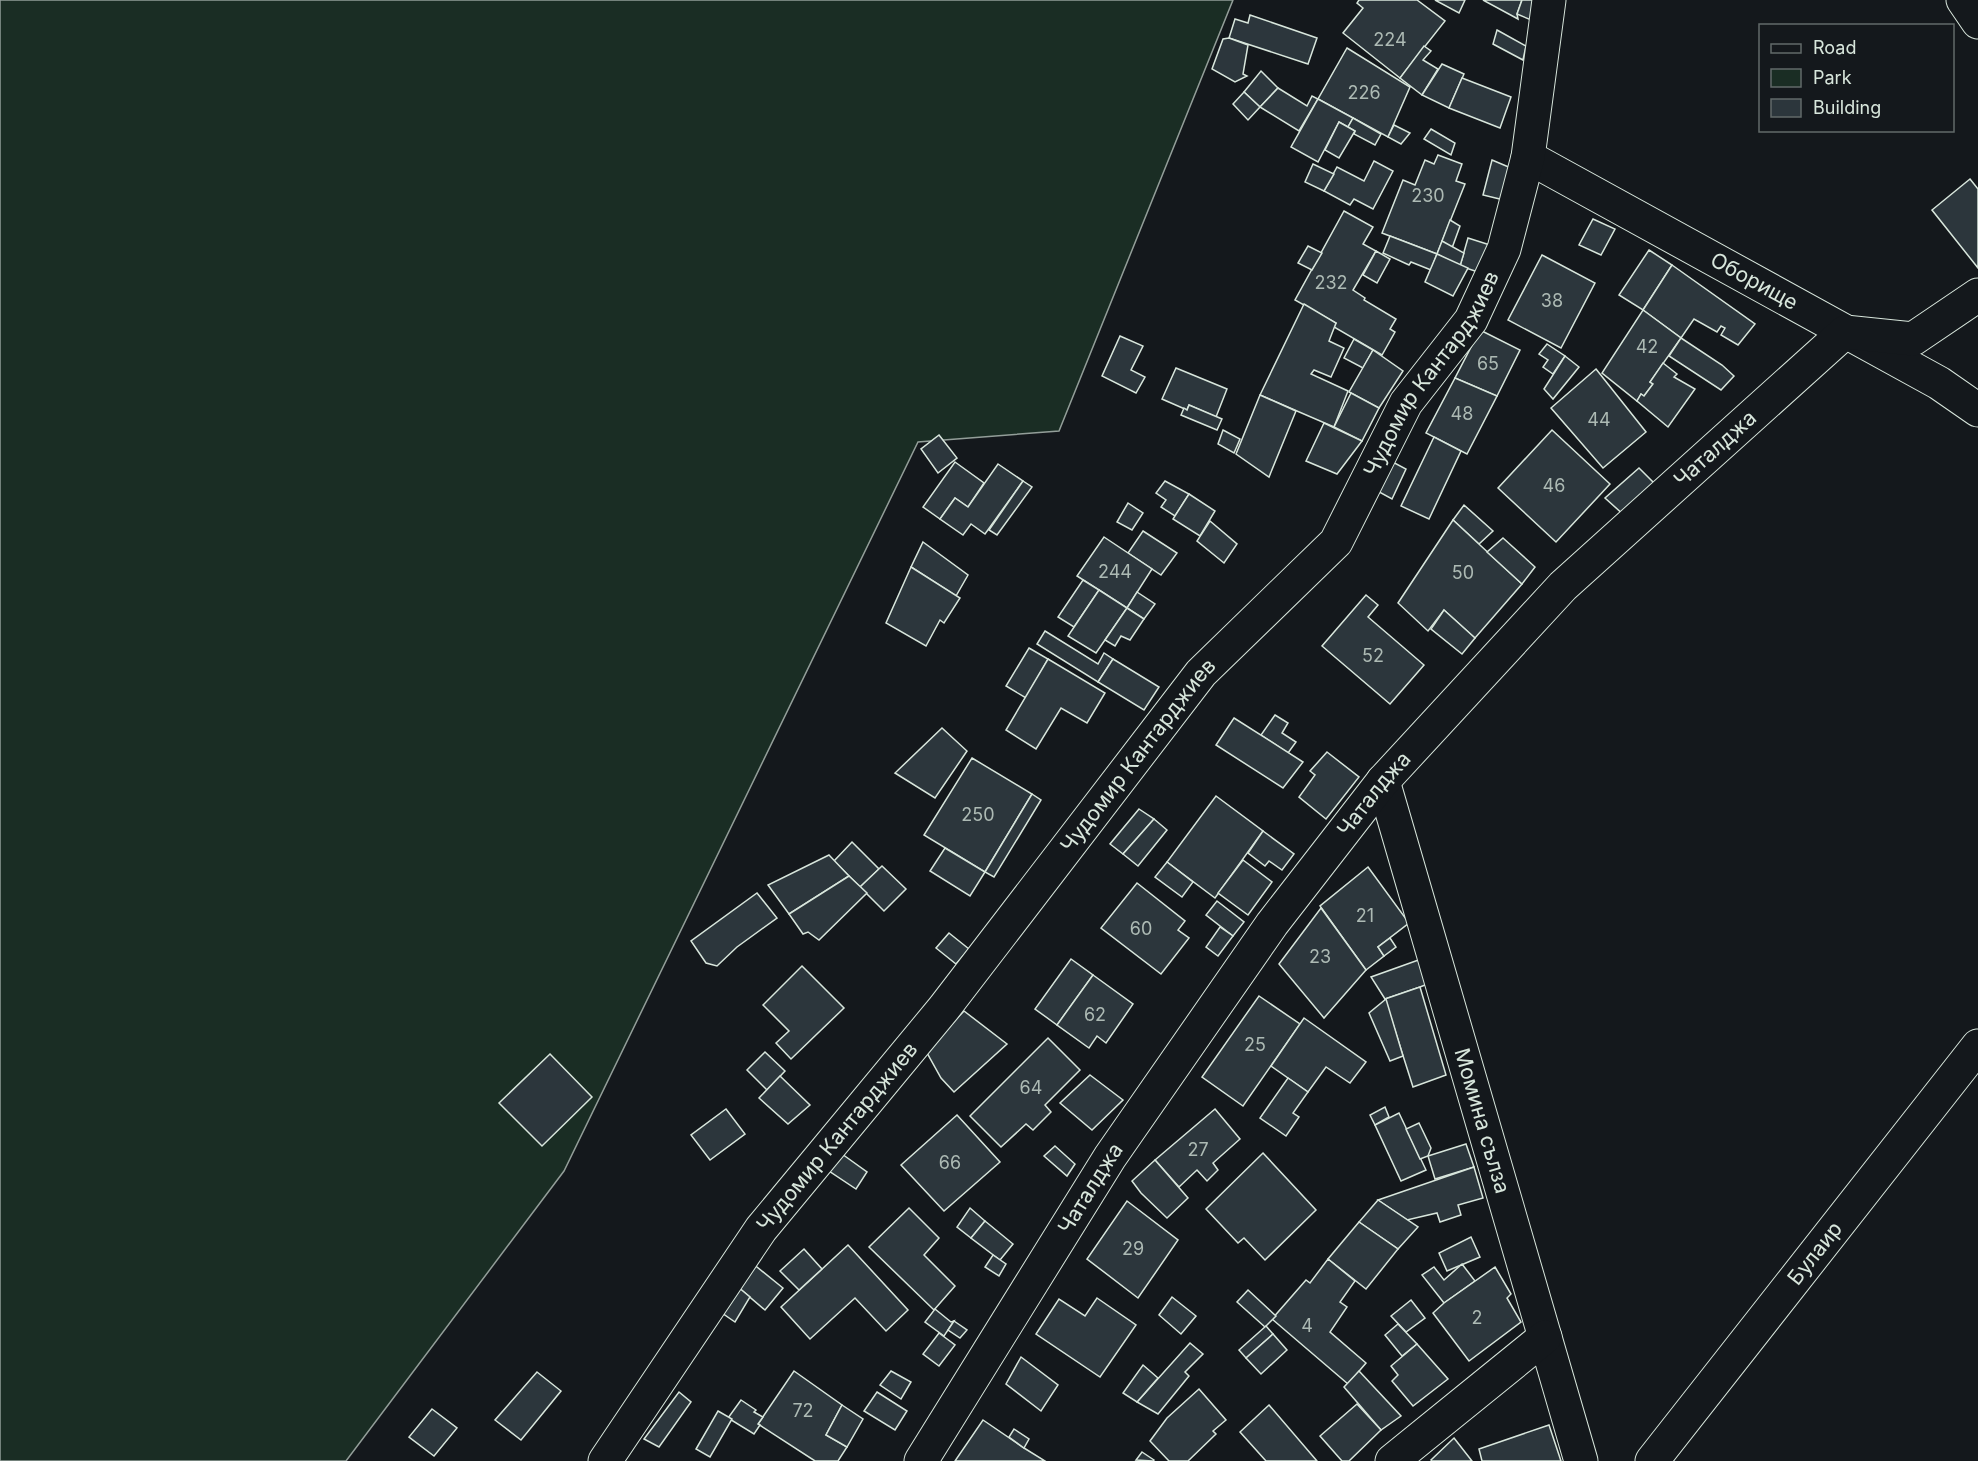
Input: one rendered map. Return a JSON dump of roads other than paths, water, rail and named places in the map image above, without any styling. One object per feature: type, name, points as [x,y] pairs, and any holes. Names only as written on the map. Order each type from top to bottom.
[{"type":"street","name":"Чудомир Кантарджиев","points":[[605,1461],[761,1229],[944,1008],[1201,673],[1336,542],[1406,403],[1471,320],[1504,249],[1528,157],[1549,0]]},
{"type":"street","points":[[1963,0],[1978,22]]},
{"type":"street","name":"Оборище","points":[[1528,157],[1939,383],[1978,410]]},
{"type":"street","points":[[1845,332],[1913,339],[1978,295]]},
{"type":"street","name":"Чаталджа","points":[[921,1461],[1110,1157],[1272,924],[1383,781],[1563,586],[1845,332]]},
{"type":"street","name":"Момина сълза","points":[[1383,781],[1581,1461]]},
{"type":"street","name":"Булаир","points":[[1652,1461],[1978,1046]]},
{"type":"street","points":[[1392,1461],[1545,1337]]}]
